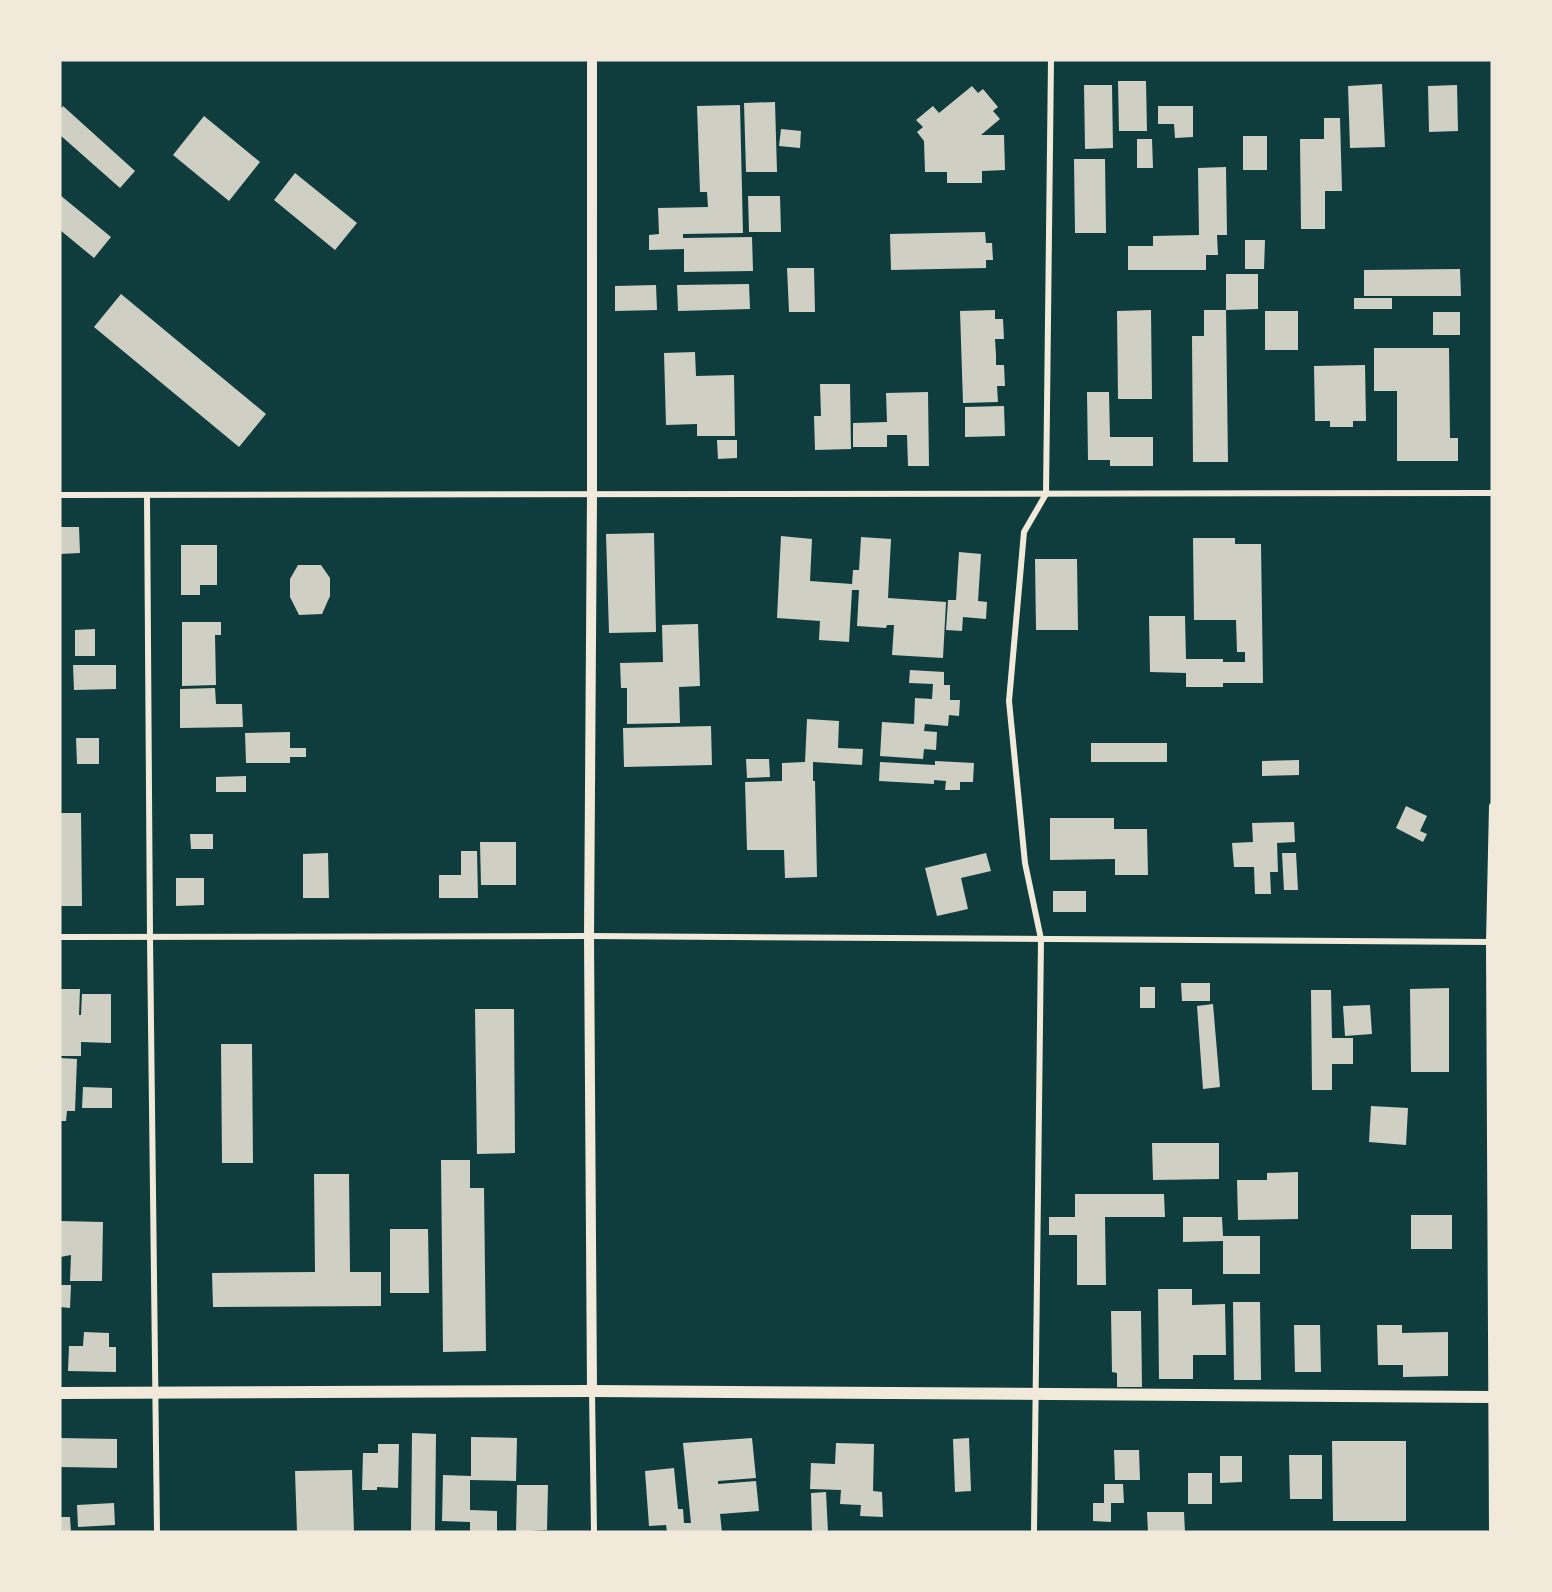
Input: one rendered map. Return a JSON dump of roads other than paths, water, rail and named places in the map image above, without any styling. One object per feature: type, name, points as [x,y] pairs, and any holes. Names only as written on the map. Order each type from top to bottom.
[{"type":"main road","points":[[60,1393],[592,1391],[1492,1397]]},
{"type":"street","points":[[592,60],[589,936],[594,1532]]},
{"type":"street","points":[[1034,1532],[1041,939],[1025,863],[1009,701],[1024,532],[1046,494],[1051,60]]},
{"type":"street","points":[[60,495],[1492,493]]},
{"type":"street","points":[[147,495],[157,1532]]},
{"type":"street","points":[[1492,806],[1492,1532]]},
{"type":"street","points":[[60,937],[589,936],[1491,942]]}]
